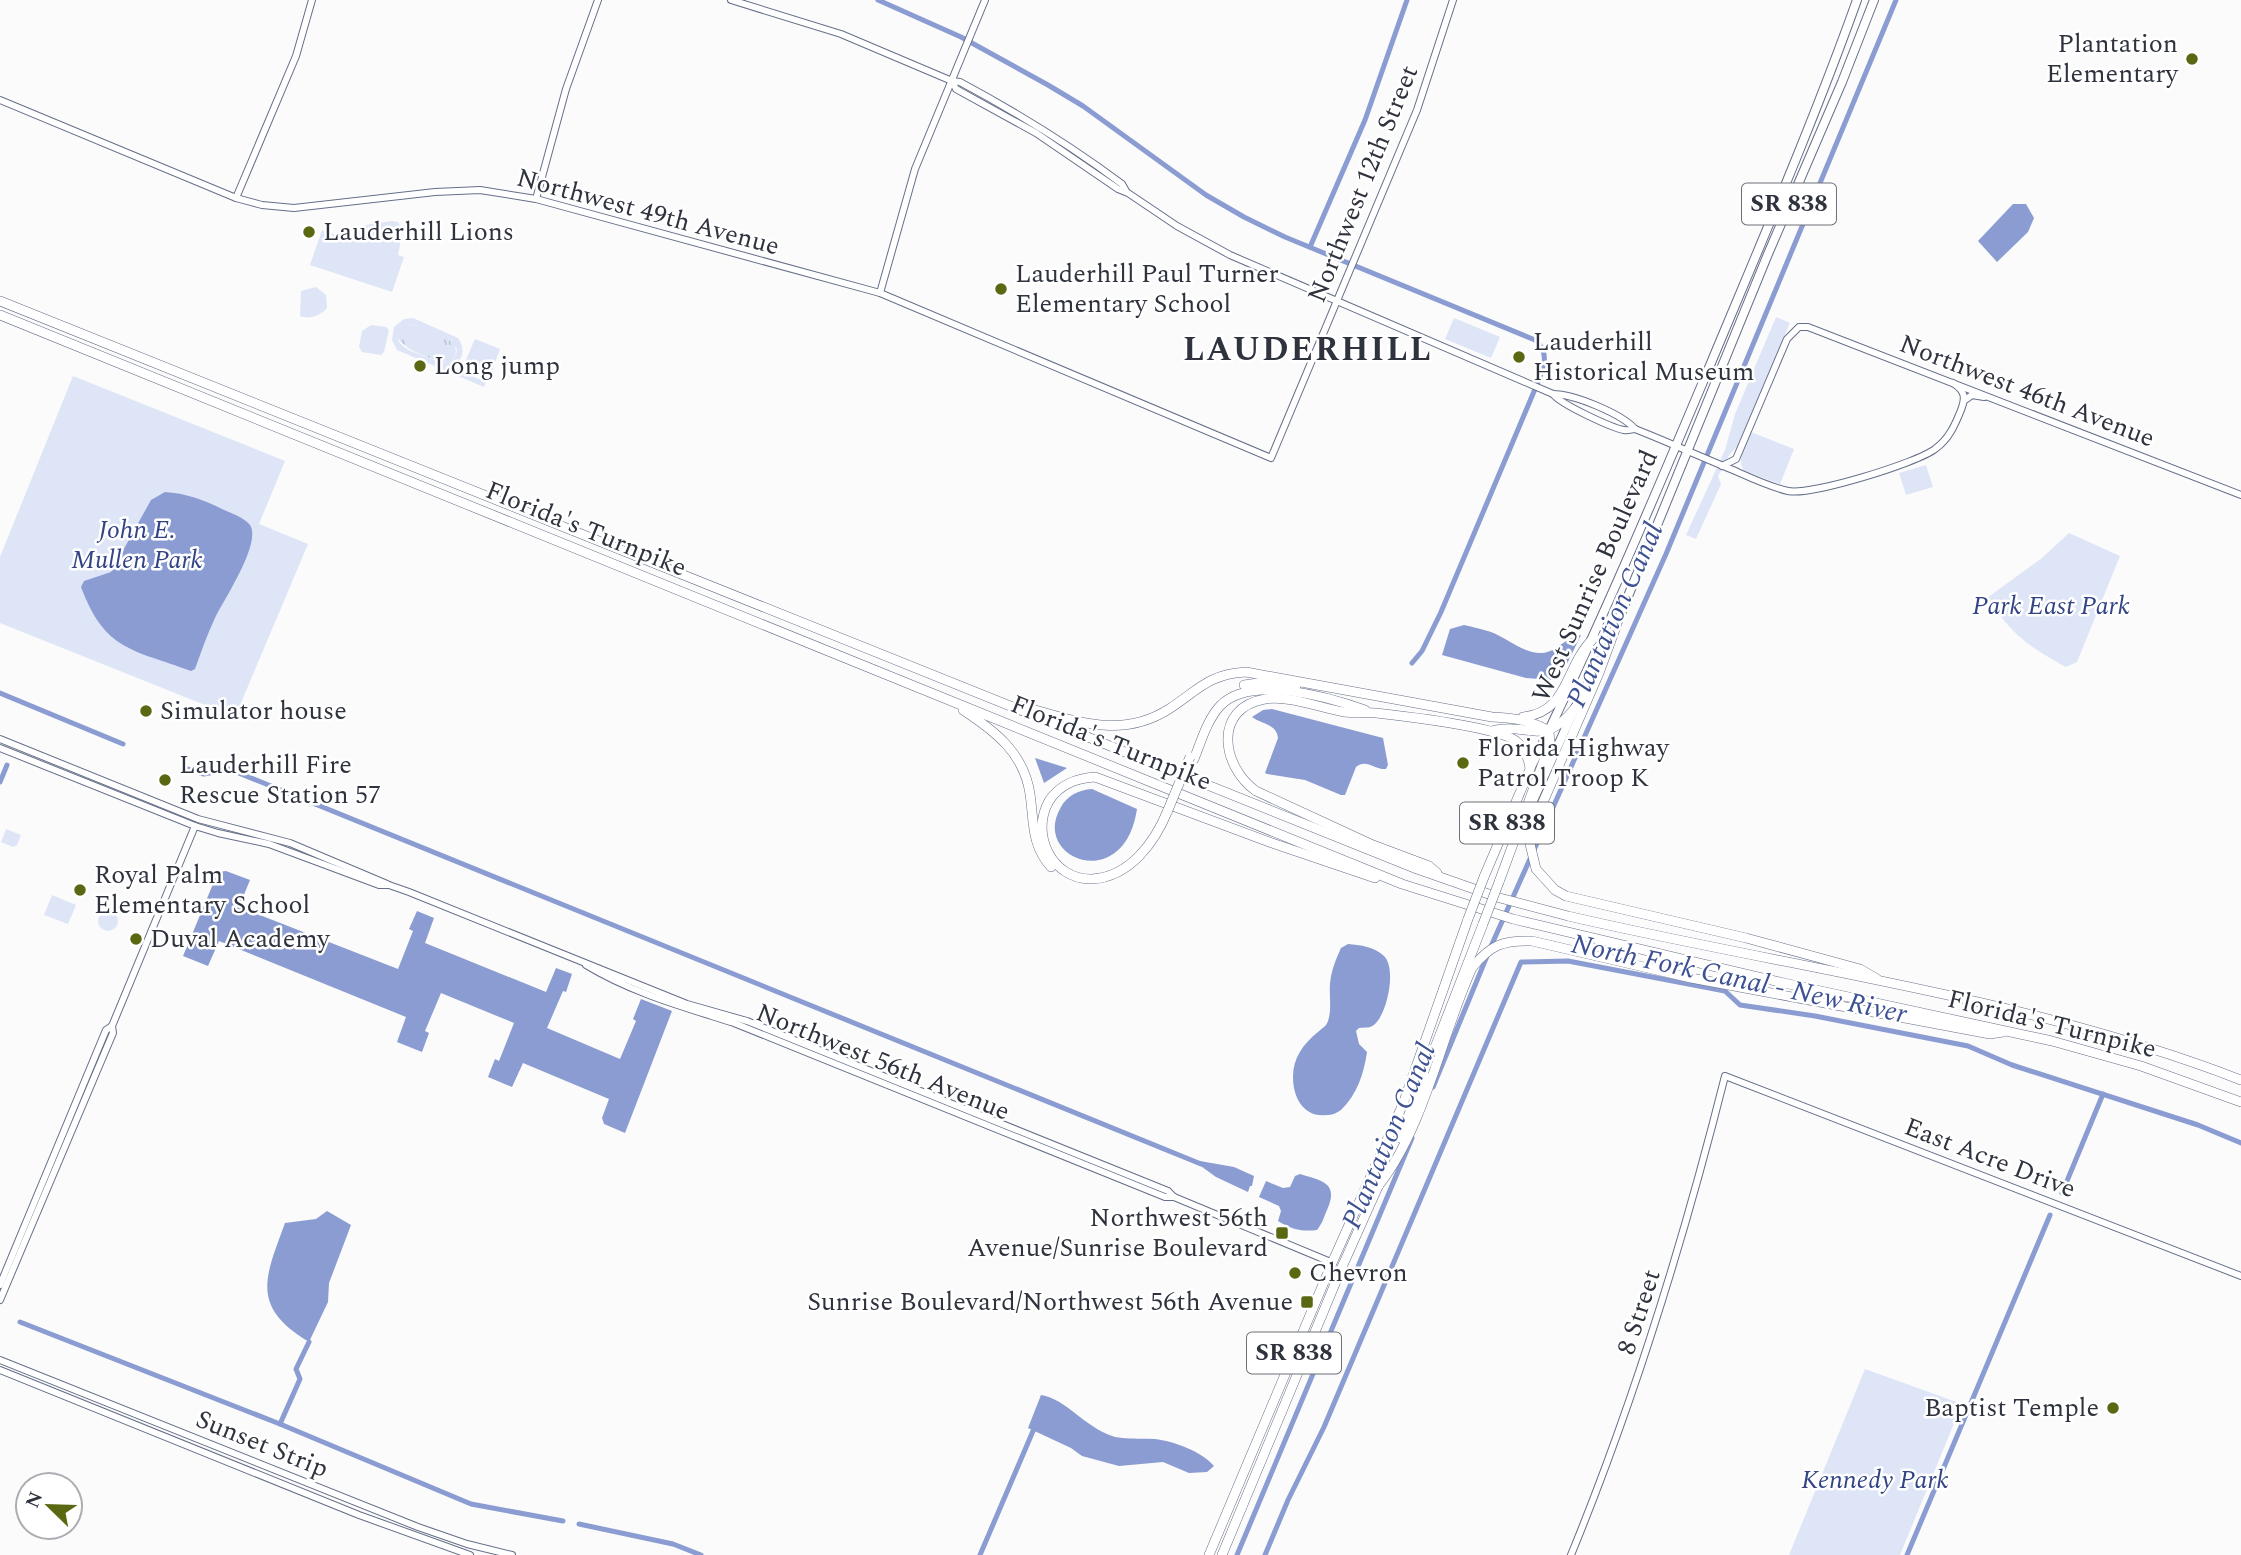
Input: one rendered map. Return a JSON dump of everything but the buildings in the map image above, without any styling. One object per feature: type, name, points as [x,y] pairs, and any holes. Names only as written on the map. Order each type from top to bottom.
[{"type":"highway","name":"Florida's Turnpike","points":[[0,301],[1360,847],[1500,898],[1641,933],[2037,1017],[2151,1048],[2241,1080]]},
{"type":"highway","name":"Florida's Turnpike","points":[[0,315],[1402,884],[1513,919],[1798,986],[2052,1041],[2141,1066],[2241,1102]]},
{"type":"highway","points":[[1617,624],[1599,674],[1534,823],[1530,844],[1532,858],[1544,879],[1555,891],[1582,901],[1792,950],[1860,970],[1885,983]]},
{"type":"highway","points":[[1512,718],[1535,716],[1551,708],[1583,648],[1594,638]]},
{"type":"highway","points":[[982,695],[1064,720],[1103,726],[1128,724],[1153,718],[1178,703],[1201,684],[1223,674],[1246,672],[1512,718],[1536,723],[1549,731]]},
{"type":"highway","points":[[947,700],[995,732],[1016,756],[1030,792],[1036,842],[1050,866],[1065,877],[1092,884],[1114,880],[1124,875],[1155,848],[1208,713],[1218,700],[1231,690],[1251,683],[1329,688]]},
{"type":"highway","points":[[1192,758],[1219,707],[1232,697],[1251,689],[1321,698],[1375,713],[1491,731],[1516,741],[1530,769]]},
{"type":"highway","points":[[1375,713],[1346,712],[1282,699],[1262,699],[1241,710],[1231,723],[1227,737],[1231,762],[1236,773],[1256,791],[1373,845],[1429,866],[1441,877]]},
{"type":"highway","points":[[1491,731],[1501,728],[1549,731],[1559,726],[1575,708]]},
{"type":"highway","points":[[1515,841],[1550,744],[1549,731]]},
{"type":"highway","name":"West Sunrise Boulevard","points":[[1222,1555],[1272,1438],[1337,1265],[1403,1104],[1468,919],[1530,769]]},
{"type":"highway","points":[[1171,811],[1141,854],[1122,869],[1104,877],[1084,878],[1068,873],[1049,855],[1043,840],[1041,822],[1052,797],[1068,783],[1095,777],[1359,874],[1402,884]]},
{"type":"highway","name":"West Sunrise Boulevard","points":[[1209,1555],[1275,1399],[1337,1265],[1379,1185],[1428,1069],[1515,841]]},
{"type":"highway","points":[[1379,1185],[1393,1167],[1408,1133],[1467,978],[1487,950],[1514,940],[1532,941],[1691,978],[1990,1034],[2008,1031]]},
{"type":"highway","points":[[1272,1438],[1273,1416],[1277,1406],[1275,1399]]},
{"type":"highway","points":[[1227,1543],[1223,1534],[1237,1498],[1237,1486]]},
{"type":"highway","points":[[1215,1555],[1218,1549],[1216,1540]]},
{"type":"main road","name":"West Sunrise Boulevard","points":[[1530,769],[1594,638],[1676,446],[1830,76],[1857,0]]},
{"type":"main road","name":"West Sunrise Boulevard","points":[[1515,841],[1575,708],[1617,624],[1874,0]]},
{"type":"main road","points":[[1830,76],[1834,101]]},
{"type":"main road","points":[[1763,240],[1763,250],[1768,254]]},
{"type":"main road","points":[[1758,250],[1762,269]]},
{"type":"street","points":[[236,198],[296,55],[312,0]]},
{"type":"street","points":[[536,199],[566,89],[598,0]]},
{"type":"street","points":[[731,0],[841,34],[960,82],[997,106],[1040,127],[1097,170],[1122,184],[1128,192],[1203,242],[1536,387],[1597,407],[1628,421],[1635,429],[1789,491],[1805,492],[1912,460],[1933,451],[1954,429],[1965,400],[1972,395],[1989,397]]},
{"type":"street","points":[[880,293],[913,176],[985,0]]},
{"type":"street","name":"Northwest 12th Street","points":[[1271,458],[1417,110],[1453,0]]},
{"type":"street","name":"Northwest 49th Avenue","points":[[0,100],[236,198],[262,205],[294,208],[480,190],[536,199],[880,293],[1271,458]]},
{"type":"street","name":"Northwest 46th Avenue","points":[[1736,459],[1787,339],[1799,327],[1808,327],[2241,495]]},
{"type":"street","points":[[1953,383],[1962,390],[1965,400]]},
{"type":"street","points":[[1553,394],[1557,400],[1624,430],[1635,429]]},
{"type":"street","points":[[1721,465],[1736,459],[1740,473]]},
{"type":"street","name":"Northwest 56th Avenue","points":[[0,739],[198,819],[290,843],[578,960],[618,982],[676,1006],[734,1023],[1165,1197],[1174,1197],[1337,1265]]},
{"type":"street","name":"Northwest 56th Avenue","points":[[0,748],[195,826],[218,834],[269,844],[379,885],[389,885]]},
{"type":"street","points":[[0,1300],[113,1033],[112,1026],[195,826]]},
{"type":"street","points":[[0,1285],[106,1030],[112,1026]]},
{"type":"street","name":"East Acre Drive","points":[[1725,1076],[2241,1276]]},
{"type":"street","name":"8 Street","points":[[1571,1555],[1632,1395],[1676,1260],[1725,1076]]},
{"type":"street","name":"Sunset Strip","points":[[0,1360],[418,1527],[467,1544],[512,1555]]},
{"type":"street","name":"Sunset Strip","points":[[0,1370],[359,1515],[470,1555]]},
{"type":"green space","points":[[398,222],[403,230],[398,255],[404,257],[392,292],[310,265],[322,230],[350,240],[355,230],[360,227]]},
{"type":"green space","points":[[316,287],[326,295],[327,308],[315,316],[300,316],[301,291]]},
{"type":"green space","points":[[1776,317],[1790,323],[1737,447],[1729,455],[1718,476],[1721,484],[1696,539],[1686,535],[1725,450],[1735,414]]},
{"type":"green space","points":[[413,318],[458,338],[462,354],[453,368],[486,382],[484,387],[397,350],[392,340],[394,327],[404,319]],"holes":[[[413,324],[448,339],[457,349],[453,360],[444,362],[407,349],[400,343],[398,335],[405,327]]]},
{"type":"green space","points":[[1454,318],[1500,337],[1491,358],[1445,339]]},
{"type":"green space","points":[[410,324],[426,328],[451,342],[455,355],[450,362],[431,359],[401,342],[397,335],[400,329]]},
{"type":"green space","points":[[371,325],[389,330],[381,355],[362,352],[359,347],[362,331]]},
{"type":"green space","points":[[416,327],[443,338],[434,358],[406,345],[406,333]]},
{"type":"green space","points":[[475,339],[500,349],[491,373],[465,362]]},
{"type":"green space","name":"John E. Mullen Park","points":[[73,376],[285,461],[259,524],[308,544],[235,717],[0,623],[0,557]]},
{"type":"green space","points":[[1751,432],[1794,449],[1780,484],[1750,473],[1746,475],[1741,458]]},
{"type":"green space","points":[[1926,465],[1933,487],[1906,495],[1899,473]]},
{"type":"green space","name":"Park East Park","points":[[2069,533],[2120,556],[2077,662],[2066,667],[2021,638],[1987,598],[2042,558]]},
{"type":"green space","points":[[6,829],[21,835],[17,845],[13,847],[1,842]]},
{"type":"green space","points":[[52,895],[76,905],[68,924],[44,915]]},
{"type":"green space","points":[[108,911],[115,914],[118,921],[115,928],[108,931],[101,928],[98,921],[101,914]]},
{"type":"green space","name":"Kennedy Park","points":[[1865,1369],[1962,1404],[1900,1555],[1789,1555]]},
{"type":"water","points":[[2013,204],[2026,204],[2034,218],[2028,232],[1997,262],[1978,241]]},
{"type":"water","points":[[165,492],[209,503],[237,516],[250,525],[252,533],[246,558],[215,618],[195,669],[191,671],[137,652],[111,636],[90,608],[81,587],[84,581],[111,572],[151,500]]},
{"type":"water","points":[[1464,625],[1491,632],[1535,653],[1547,652],[1581,635],[1565,668],[1552,680],[1526,678],[1442,655],[1450,629]]},
{"type":"water","points":[[1272,709],[1383,738],[1388,765],[1386,769],[1367,764],[1356,767],[1345,795],[1305,780],[1265,773],[1278,738],[1277,733],[1272,727],[1252,717],[1263,710]]},
{"type":"water","points":[[1035,758],[1067,768],[1044,783]]},
{"type":"water","points":[[1092,789],[1137,809],[1129,836],[1115,853],[1099,860],[1083,860],[1068,853],[1058,841],[1055,825],[1066,800],[1078,792]]},
{"type":"water","points":[[226,871],[250,880],[239,907],[398,969],[413,931],[409,929],[417,911],[434,918],[425,943],[546,992],[556,968],[572,974],[566,992],[563,991],[547,1028],[620,1059],[636,1021],[633,1019],[641,999],[672,1011],[625,1133],[604,1124],[602,1118],[609,1099],[523,1063],[512,1087],[488,1077],[495,1059],[499,1061],[514,1023],[441,993],[425,1031],[429,1033],[422,1052],[397,1042],[406,1017],[219,941],[208,966],[183,956],[218,872]]},
{"type":"water","points":[[1348,944],[1372,949],[1384,956],[1390,971],[1389,991],[1383,1011],[1375,1024],[1356,1031],[1359,1044],[1367,1052],[1362,1076],[1355,1091],[1339,1111],[1331,1115],[1319,1115],[1301,1105],[1295,1092],[1293,1070],[1303,1047],[1327,1023],[1333,970],[1341,948]]},
{"type":"water","points":[[1200,1161],[1234,1167],[1254,1176],[1252,1186],[1248,1192],[1216,1177],[1198,1164]]},
{"type":"water","points":[[1300,1174],[1322,1181],[1330,1189],[1330,1201],[1317,1230],[1301,1230],[1283,1224],[1278,1221],[1281,1211],[1279,1206],[1259,1197],[1266,1181],[1283,1188],[1290,1187],[1295,1176]]},
{"type":"water","points":[[327,1211],[351,1225],[329,1283],[328,1302],[309,1342],[290,1329],[270,1303],[268,1275],[285,1223],[316,1219]]},
{"type":"water","points":[[1041,1395],[1059,1402],[1102,1432],[1112,1436],[1170,1442],[1195,1452],[1214,1466],[1207,1472],[1189,1473],[1163,1462],[1119,1466],[1082,1456],[1028,1428]]},
{"type":"waterway","points":[[878,0],[961,37],[1048,85],[1083,106],[1206,195],[1244,217],[1285,237],[1535,340],[1540,345],[1544,360],[1538,382],[1441,612],[1422,651],[1412,663]]},
{"type":"waterway","points":[[1310,247],[1365,120],[1407,0]]},
{"type":"waterway","name":"Plantation Canal","points":[[1433,1087],[1492,944],[1666,554],[1896,0]]},
{"type":"waterway","points":[[0,693],[123,744]]},
{"type":"waterway","points":[[0,782],[7,765]]},
{"type":"waterway","points":[[184,768],[204,774],[229,769],[1201,1164]]},
{"type":"waterway","name":"North Fork Canal - New River","points":[[1265,1555],[1288,1500],[1324,1427],[1521,962],[1568,961],[1725,991],[1740,1005],[1815,1016],[1968,1046],[2012,1065],[2198,1125],[2241,1143]]},
{"type":"waterway","points":[[2062,1193],[2103,1094]]},
{"type":"waterway","name":"Plantation Canal","points":[[1237,1555],[1412,1138]]},
{"type":"waterway","points":[[1907,1555],[2050,1215]]},
{"type":"waterway","points":[[20,1322],[280,1424],[471,1504],[563,1521]]},
{"type":"waterway","points":[[280,1424],[300,1379],[296,1369],[309,1342]]},
{"type":"waterway","points":[[980,1555],[1033,1431]]},
{"type":"waterway","points":[[579,1524],[673,1544],[701,1555]]},
{"type":"place","name":"Plantation Elementary","points":[[2192,59]]},
{"type":"place","name":"Lauderhill Lions","points":[[309,232]]},
{"type":"place","name":"Lauderhill Paul Turner Elementary School","points":[[1001,289]]},
{"type":"place","name":"Lauderhill Historical Museum","points":[[1519,357]]},
{"type":"place","name":"Long jump","points":[[420,366]]},
{"type":"place","name":"Simulator house","points":[[146,711]]},
{"type":"place","name":"Florida Highway Patrol Troop K","points":[[1463,763]]},
{"type":"place","name":"Lauderhill Fire Rescue Station 57","points":[[165,780]]},
{"type":"place","name":"Royal Palm Elementary School","points":[[80,890]]},
{"type":"place","name":"Duval Academy","points":[[136,939]]},
{"type":"place","name":"Northwest 56th Avenue/Sunrise Boulevard","points":[[1282,1233]]},
{"type":"place","name":"Chevron","points":[[1295,1273]]},
{"type":"place","name":"Sunrise Boulevard/Northwest 56th Avenue","points":[[1307,1302]]},
{"type":"place","name":"Baptist Temple","points":[[2113,1408]]},
{"type":"district","name":"LAUDERHILL","points":[[1308,350]]}]
